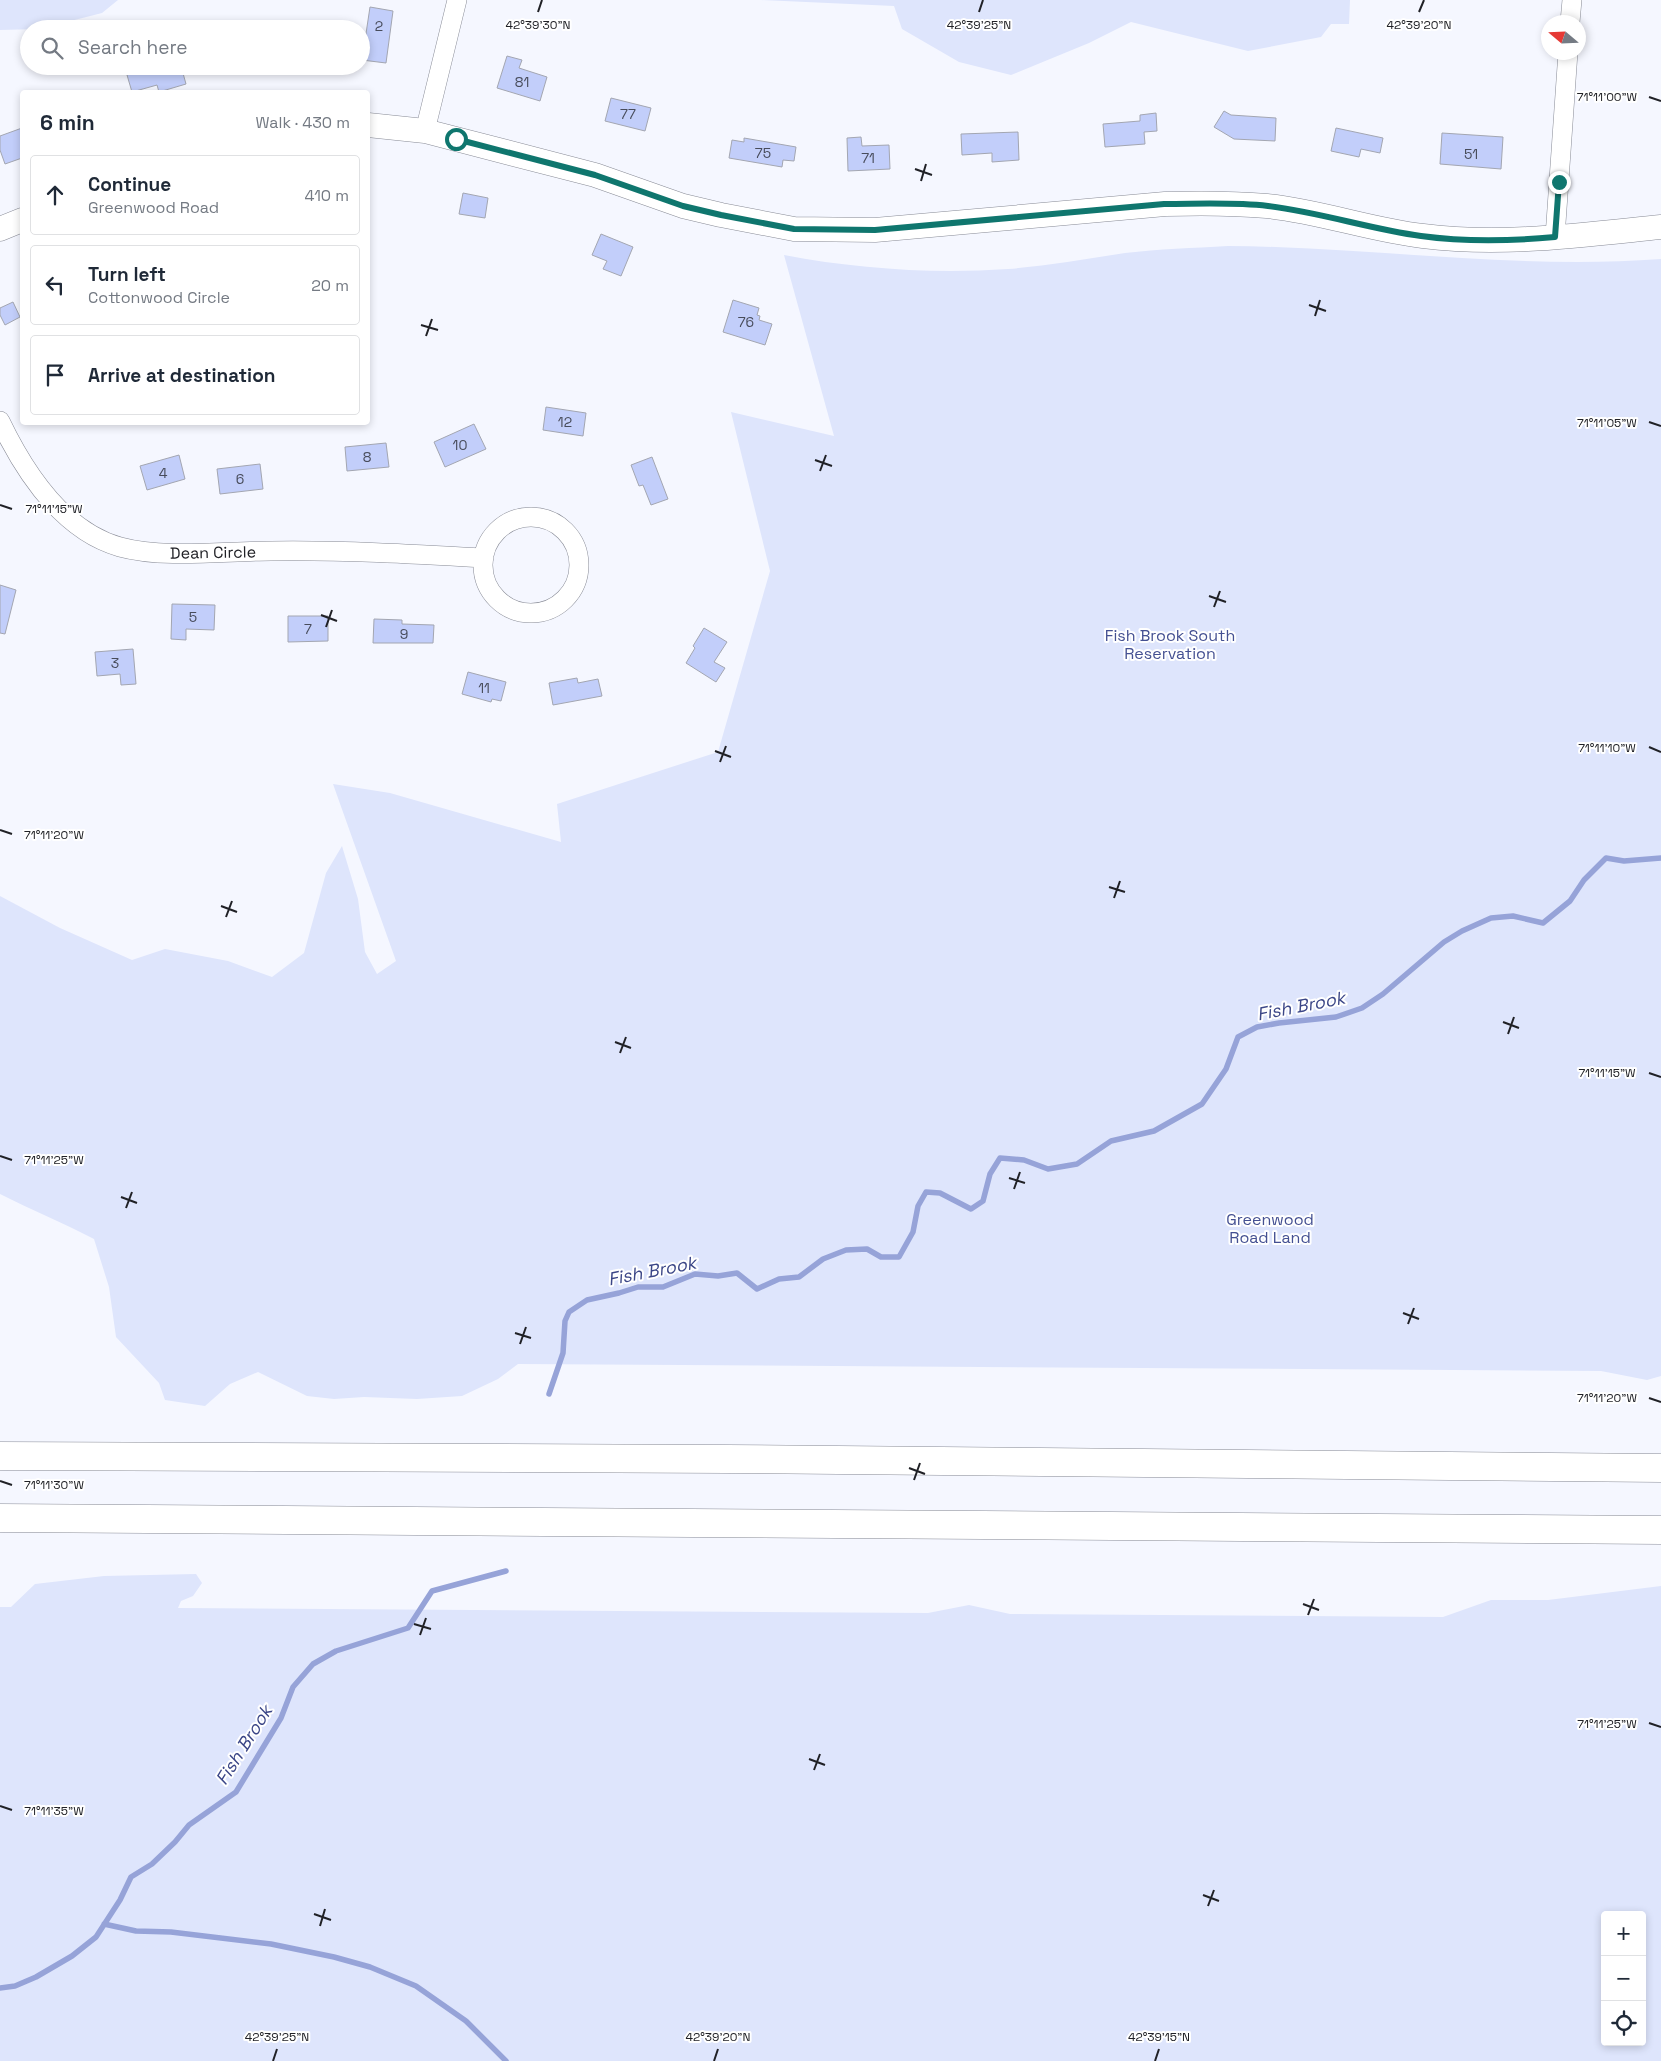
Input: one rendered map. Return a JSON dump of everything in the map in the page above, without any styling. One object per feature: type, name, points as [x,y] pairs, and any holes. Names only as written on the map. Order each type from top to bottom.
[{"type":"highway","points":[[0,1456],[727,1459],[1661,1468]]},
{"type":"highway","points":[[0,1518],[1661,1530]]},
{"type":"street","points":[[425,131],[457,0]]},
{"type":"street","points":[[1571,15],[1572,0]]},
{"type":"street","points":[[1555,237],[1567,60]]},
{"type":"street","points":[[370,125],[425,131],[595,175],[683,206],[794,229],[875,230],[1164,204],[1209,203],[1268,206],[1422,236],[1473,240],[1532,239],[1661,228]]},
{"type":"street","points":[[0,229],[20,221]]},
{"type":"street","name":"Dean Circle","points":[[0,421],[26,467],[54,504],[78,525],[119,547],[172,553],[273,551],[379,552],[484,558]]},
{"type":"street","points":[[524,517],[540,517],[561,526],[575,544],[579,554],[578,576],[569,595],[561,602],[543,611],[522,612],[512,609],[496,597],[486,579],[484,558],[492,538],[508,522],[524,517]]},
{"type":"green space","points":[[0,0],[118,0],[102,13],[74,20],[20,20],[20,29],[0,30]]},
{"type":"green space","points":[[761,0],[1350,0],[1349,24],[1331,24],[1321,37],[1248,51],[1131,22],[1089,43],[1011,75],[959,62],[902,29],[894,6]]},
{"type":"green space","name":"Fish Brook South Reservation","points":[[1228,246],[1282,247],[1552,262],[1607,262],[1661,259],[1661,1376],[1647,1380],[1601,1371],[518,1364],[498,1379],[462,1396],[417,1399],[364,1397],[334,1399],[307,1396],[258,1372],[230,1384],[205,1406],[165,1400],[159,1383],[116,1337],[109,1287],[94,1239],[0,1194],[0,896],[60,928],[132,960],[165,949],[228,961],[272,977],[304,953],[326,873],[342,846],[358,899],[365,952],[377,974],[396,961],[333,784],[390,793],[561,842],[557,804],[718,752],[770,571],[731,412],[834,436],[784,255],[867,267],[952,271],[1008,269],[1125,253]]},
{"type":"green space","points":[[196,1574],[202,1583],[193,1596],[181,1601],[178,1608],[928,1613],[969,1605],[1010,1614],[1443,1617],[1491,1600],[1548,1600],[1661,1586],[1661,2061],[0,2061],[0,1607],[11,1607],[35,1584],[104,1576]]},
{"type":"building","points":[[370,7],[393,11],[386,63],[370,61],[370,20],[368,20]]},
{"type":"building","points":[[507,56],[522,60],[519,68],[547,77],[540,101],[497,88]]},
{"type":"building","points":[[127,75],[184,75],[186,84],[166,90],[158,90],[157,85],[131,90]]},
{"type":"building","points":[[611,98],[651,108],[645,131],[605,121]]},
{"type":"building","points":[[1224,111],[1231,115],[1276,118],[1275,141],[1234,139],[1214,127]]},
{"type":"building","points":[[1156,113],[1157,131],[1144,132],[1145,144],[1105,147],[1103,124],[1140,121],[1140,115]]},
{"type":"building","points":[[1336,128],[1383,138],[1380,153],[1361,149],[1359,157],[1331,151]]},
{"type":"building","points":[[20,129],[20,159],[5,164],[0,150],[0,136]]},
{"type":"building","points":[[1018,132],[1019,160],[992,162],[992,153],[962,155],[961,134]]},
{"type":"building","points":[[1442,133],[1503,137],[1501,169],[1440,164]]},
{"type":"building","points":[[861,137],[862,146],[889,145],[890,169],[848,171],[847,138]]},
{"type":"building","points":[[744,138],[796,147],[794,161],[783,160],[782,167],[729,158],[732,140],[744,142]]},
{"type":"building","points":[[463,193],[488,198],[485,218],[459,214]]},
{"type":"building","points":[[601,234],[633,247],[621,276],[603,269],[607,261],[592,255]]},
{"type":"building","points":[[733,300],[759,308],[757,315],[760,316],[759,320],[772,324],[765,345],[723,332]]},
{"type":"building","points":[[13,302],[20,317],[5,325],[0,315],[0,308]]},
{"type":"building","points":[[546,407],[586,413],[583,436],[543,430]]},
{"type":"building","points":[[474,424],[486,449],[445,467],[434,442]]},
{"type":"building","points":[[386,443],[389,467],[347,471],[345,447]]},
{"type":"building","points":[[179,455],[185,479],[147,490],[140,466]]},
{"type":"building","points":[[652,457],[668,499],[651,505],[643,485],[639,486],[631,465]]},
{"type":"building","points":[[260,464],[263,489],[220,494],[217,469]]},
{"type":"building","points":[[0,585],[16,590],[5,634],[0,633]]},
{"type":"building","points":[[172,604],[215,605],[214,630],[186,629],[186,640],[171,639]]},
{"type":"building","points":[[288,616],[328,616],[328,641],[288,642]]},
{"type":"building","points":[[374,619],[402,620],[402,624],[434,625],[433,643],[373,643]]},
{"type":"building","points":[[704,628],[727,642],[714,662],[725,668],[716,682],[686,663],[695,648],[693,646]]},
{"type":"building","points":[[133,649],[136,684],[121,685],[120,674],[97,676],[95,652]]},
{"type":"building","points":[[468,672],[506,682],[501,701],[492,699],[491,702],[462,694]]},
{"type":"building","points":[[577,678],[578,683],[598,679],[602,696],[553,705],[549,683]]},
{"type":"waterway","name":"Fish Brook","points":[[549,1394],[563,1353],[565,1321],[569,1312],[587,1300],[638,1287],[663,1287],[695,1274],[718,1276],[737,1273],[757,1289],[779,1279],[799,1277],[823,1259],[846,1250],[867,1249],[881,1257],[899,1257],[913,1232],[918,1206],[926,1192],[940,1193],[971,1209],[983,1201],[990,1174],[1000,1158],[1024,1160],[1048,1169],[1077,1164],[1111,1141],[1154,1131],[1202,1104],[1226,1069],[1238,1037],[1257,1027],[1336,1017],[1362,1008],[1383,994],[1444,942],[1462,931],[1491,918],[1513,916],[1543,923],[1570,901],[1584,880],[1606,858],[1624,861],[1661,858]]},
{"type":"waterway","name":"Fish Brook","points":[[0,1988],[15,1986],[36,1977],[72,1956],[96,1937],[120,1900],[131,1877],[152,1864],[175,1842],[189,1825],[236,1792],[281,1718],[293,1687],[313,1664],[336,1651],[408,1628],[432,1591],[506,1571]]},
{"type":"waterway","points":[[104,1924],[136,1931],[171,1932],[271,1944],[334,1957],[370,1967],[416,1986],[466,2021],[506,2061]]},
{"type":"route","points":[[456,139],[595,175],[683,206],[771,225],[794,229],[818,230],[875,230],[1164,204],[1209,203],[1268,206],[1422,236],[1473,240],[1532,239],[1555,237],[1559,182]]},
{"type":"park label","name":"Greenwood Road Land","points":[[1270,1228]]}]
